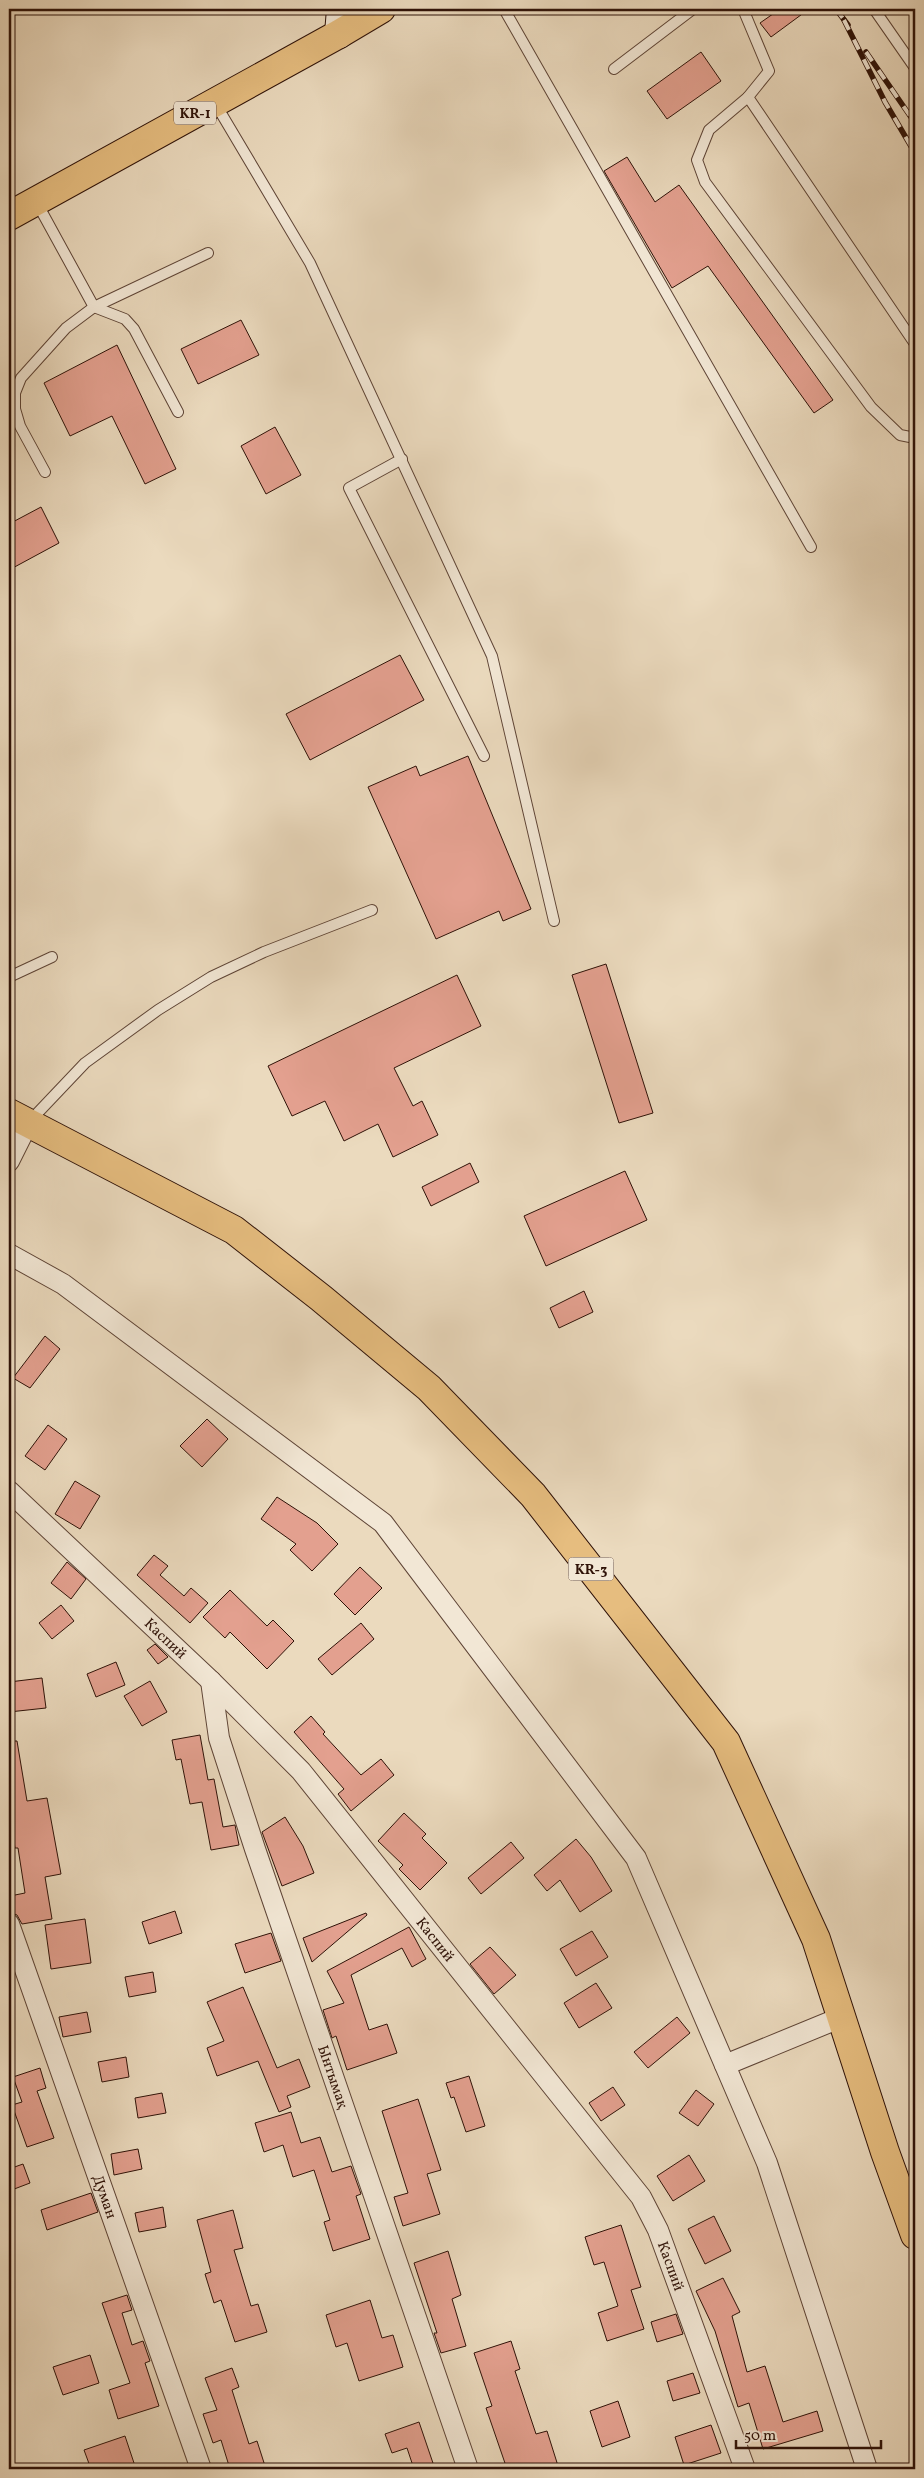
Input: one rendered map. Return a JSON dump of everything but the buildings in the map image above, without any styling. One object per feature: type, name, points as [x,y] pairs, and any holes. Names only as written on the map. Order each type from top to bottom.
[{"type":"main road","name":"KR-1","points":[[9,216],[214,102],[340,21],[380,9]]},
{"type":"main road","name":"KR-3","points":[[18,1118],[234,1230],[321,1298],[429,1388],[533,1495],[726,1742],[816,1939],[885,2152],[913,2219]]},
{"type":"street","points":[[9,1161],[18,1118]]},
{"type":"street","points":[[9,1254],[63,1284],[383,1523],[636,1858],[767,2163],[867,2469]]},
{"type":"street","name":"Каспий","points":[[9,1491],[211,1680],[301,1771],[641,2197],[658,2230],[745,2469]]},
{"type":"street","name":"Ынтымақ","points":[[211,1680],[219,1738],[255,1849],[468,2469]]},
{"type":"street","name":"Думан","points":[[9,1924],[201,2469]]},
{"type":"street","points":[[725,2064],[842,2017]]},
{"type":"lane","points":[[504,9],[810,546]]},
{"type":"lane","points":[[614,69],[693,9]]},
{"type":"lane","points":[[743,9],[769,71],[748,97],[709,130],[697,160],[705,182],[871,407],[900,435],[915,438]]},
{"type":"lane","points":[[874,9],[915,68]]},
{"type":"lane","points":[[748,97],[915,344]]},
{"type":"lane","points":[[214,102],[310,263],[492,656],[554,921]]},
{"type":"lane","points":[[36,202],[94,307],[125,319],[134,329],[178,412]]},
{"type":"lane","points":[[45,472],[20,426],[15,409],[15,393],[21,378],[66,328],[94,307],[208,252]]},
{"type":"lane","points":[[402,459],[349,488],[484,756]]},
{"type":"lane","points":[[18,1118],[85,1063],[158,1010],[210,977],[264,952],[372,910]]},
{"type":"lane","points":[[9,977],[52,957]]},
{"type":"railway","points":[[836,9],[848,25]]},
{"type":"railway","points":[[844,20],[885,102],[915,153]]},
{"type":"railway","points":[[866,52],[915,123]]}]
